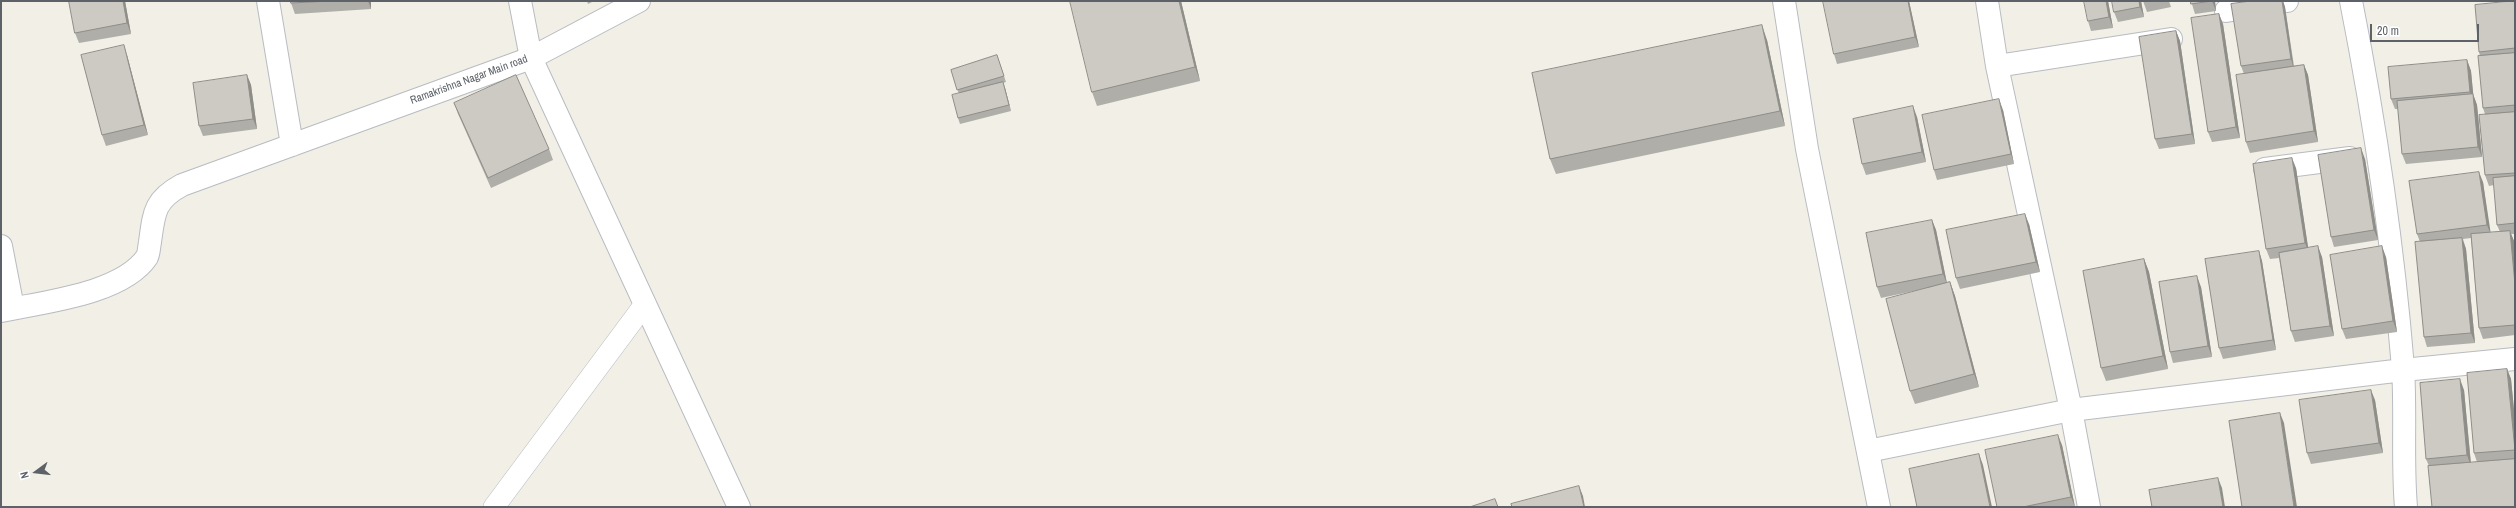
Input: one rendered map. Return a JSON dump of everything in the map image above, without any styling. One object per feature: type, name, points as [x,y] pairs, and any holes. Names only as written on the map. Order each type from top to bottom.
[{"type":"street","points":[[268,1],[292,145]]},
{"type":"street","points":[[520,1],[531,58],[739,507]]},
{"type":"street","name":"Ramakrishna Nagar Main road","points":[[7,309],[105,288],[130,274],[148,256],[154,216],[166,194],[182,185],[531,58],[639,1]]},
{"type":"street","points":[[1784,1],[1807,149],[1879,507]]},
{"type":"street","points":[[1987,1],[1997,66],[2071,410],[2089,507]]},
{"type":"street","points":[[2226,11],[2287,1]]},
{"type":"street","points":[[2351,1],[2366,75],[2397,300],[2403,370],[2406,507]]},
{"type":"street","points":[[1997,66],[2174,38]]},
{"type":"street","points":[[2263,169],[2376,155]]},
{"type":"street","points":[[1,246],[7,309]]},
{"type":"street","points":[[1868,451],[2071,410],[2403,370],[2515,359]]},
{"type":"lane","points":[[494,507],[645,304]]},
{"type":"building","points":[[69,1],[123,1],[127,23],[75,33]]},
{"type":"building","points":[[291,1],[331,1],[291,3]]},
{"type":"building","points":[[1070,1],[1179,1],[1195,67],[1092,92]]},
{"type":"building","points":[[1823,1],[1908,1],[1915,37],[1834,54]]},
{"type":"building","points":[[2084,1],[2106,1],[2109,17],[2088,21]]},
{"type":"building","points":[[2112,1],[2139,1],[2140,7],[2114,12]]},
{"type":"building","points":[[2191,1],[2212,1],[2191,4]]},
{"type":"building","points":[[2251,1],[2282,1],[2291,59],[2241,66],[2231,4]]},
{"type":"building","points":[[2515,1],[2515,48],[2479,52],[2475,5]]},
{"type":"building","points":[[2219,14],[2236,127],[2208,132],[2191,18]]},
{"type":"building","points":[[1762,25],[1780,111],[1550,159],[1532,73]]},
{"type":"building","points":[[2176,31],[2192,134],[2155,139],[2139,37]]},
{"type":"building","points":[[124,45],[144,125],[102,135],[81,55]]},
{"type":"building","points":[[2515,53],[2515,105],[2483,108],[2478,56]]},
{"type":"building","points":[[997,55],[1004,76],[957,90],[951,70]]},
{"type":"building","points":[[2467,60],[2470,92],[2391,99],[2388,67]]},
{"type":"building","points":[[2304,65],[2314,131],[2246,142],[2236,75]]},
{"type":"building","points":[[247,75],[253,119],[199,126],[193,83]]},
{"type":"building","points":[[516,75],[549,149],[488,178],[454,103]]},
{"type":"building","points":[[1003,82],[1009,105],[958,118],[952,95]]},
{"type":"building","points":[[2473,94],[2478,147],[2402,154],[2397,101]]},
{"type":"building","points":[[1999,99],[2011,154],[1934,170],[1922,115]]},
{"type":"building","points":[[1913,106],[1922,152],[1862,164],[1853,119]]},
{"type":"building","points":[[2515,112],[2515,173],[2485,175],[2479,115]]},
{"type":"building","points":[[2361,148],[2374,230],[2331,237],[2318,155]]},
{"type":"building","points":[[2292,158],[2305,243],[2266,249],[2253,164]]},
{"type":"building","points":[[2479,172],[2487,225],[2417,234],[2409,181]]},
{"type":"building","points":[[2515,176],[2515,223],[2497,225],[2493,178]]},
{"type":"building","points":[[2025,214],[2036,262],[1956,278],[1946,230]]},
{"type":"building","points":[[1932,220],[1943,274],[1877,287],[1866,233]]},
{"type":"building","points":[[2510,231],[2515,284],[2515,325],[2479,328],[2471,234]]},
{"type":"building","points":[[2462,238],[2471,333],[2424,337],[2415,242]]},
{"type":"building","points":[[2318,246],[2330,326],[2291,331],[2279,253]]},
{"type":"building","points":[[2382,246],[2393,321],[2342,329],[2330,255]]},
{"type":"building","points":[[2259,251],[2273,340],[2219,348],[2205,259]]},
{"type":"building","points":[[2144,259],[2163,356],[2101,368],[2083,271]]},
{"type":"building","points":[[2197,276],[2208,346],[2170,352],[2159,282]]},
{"type":"building","points":[[1950,282],[1974,374],[1910,391],[1886,299]]},
{"type":"building","points":[[2507,369],[2515,450],[2474,453],[2467,373]]},
{"type":"building","points":[[2460,379],[2467,455],[2426,459],[2420,383]]},
{"type":"building","points":[[2371,390],[2379,443],[2307,453],[2299,400]]},
{"type":"building","points":[[2280,413],[2294,507],[2242,507],[2229,421]]},
{"type":"building","points":[[2058,435],[2071,497],[2023,507],[1997,507],[1985,450]]},
{"type":"building","points":[[1979,454],[1990,507],[1917,507],[1909,469]]},
{"type":"building","points":[[2515,459],[2515,507],[2432,507],[2428,466]]},
{"type":"building","points":[[2218,478],[2223,507],[2152,507],[2149,490]]},
{"type":"building","points":[[1579,486],[1584,507],[1512,507],[1511,504]]},
{"type":"building","points":[[1495,499],[1498,507],[1470,507]]}]
